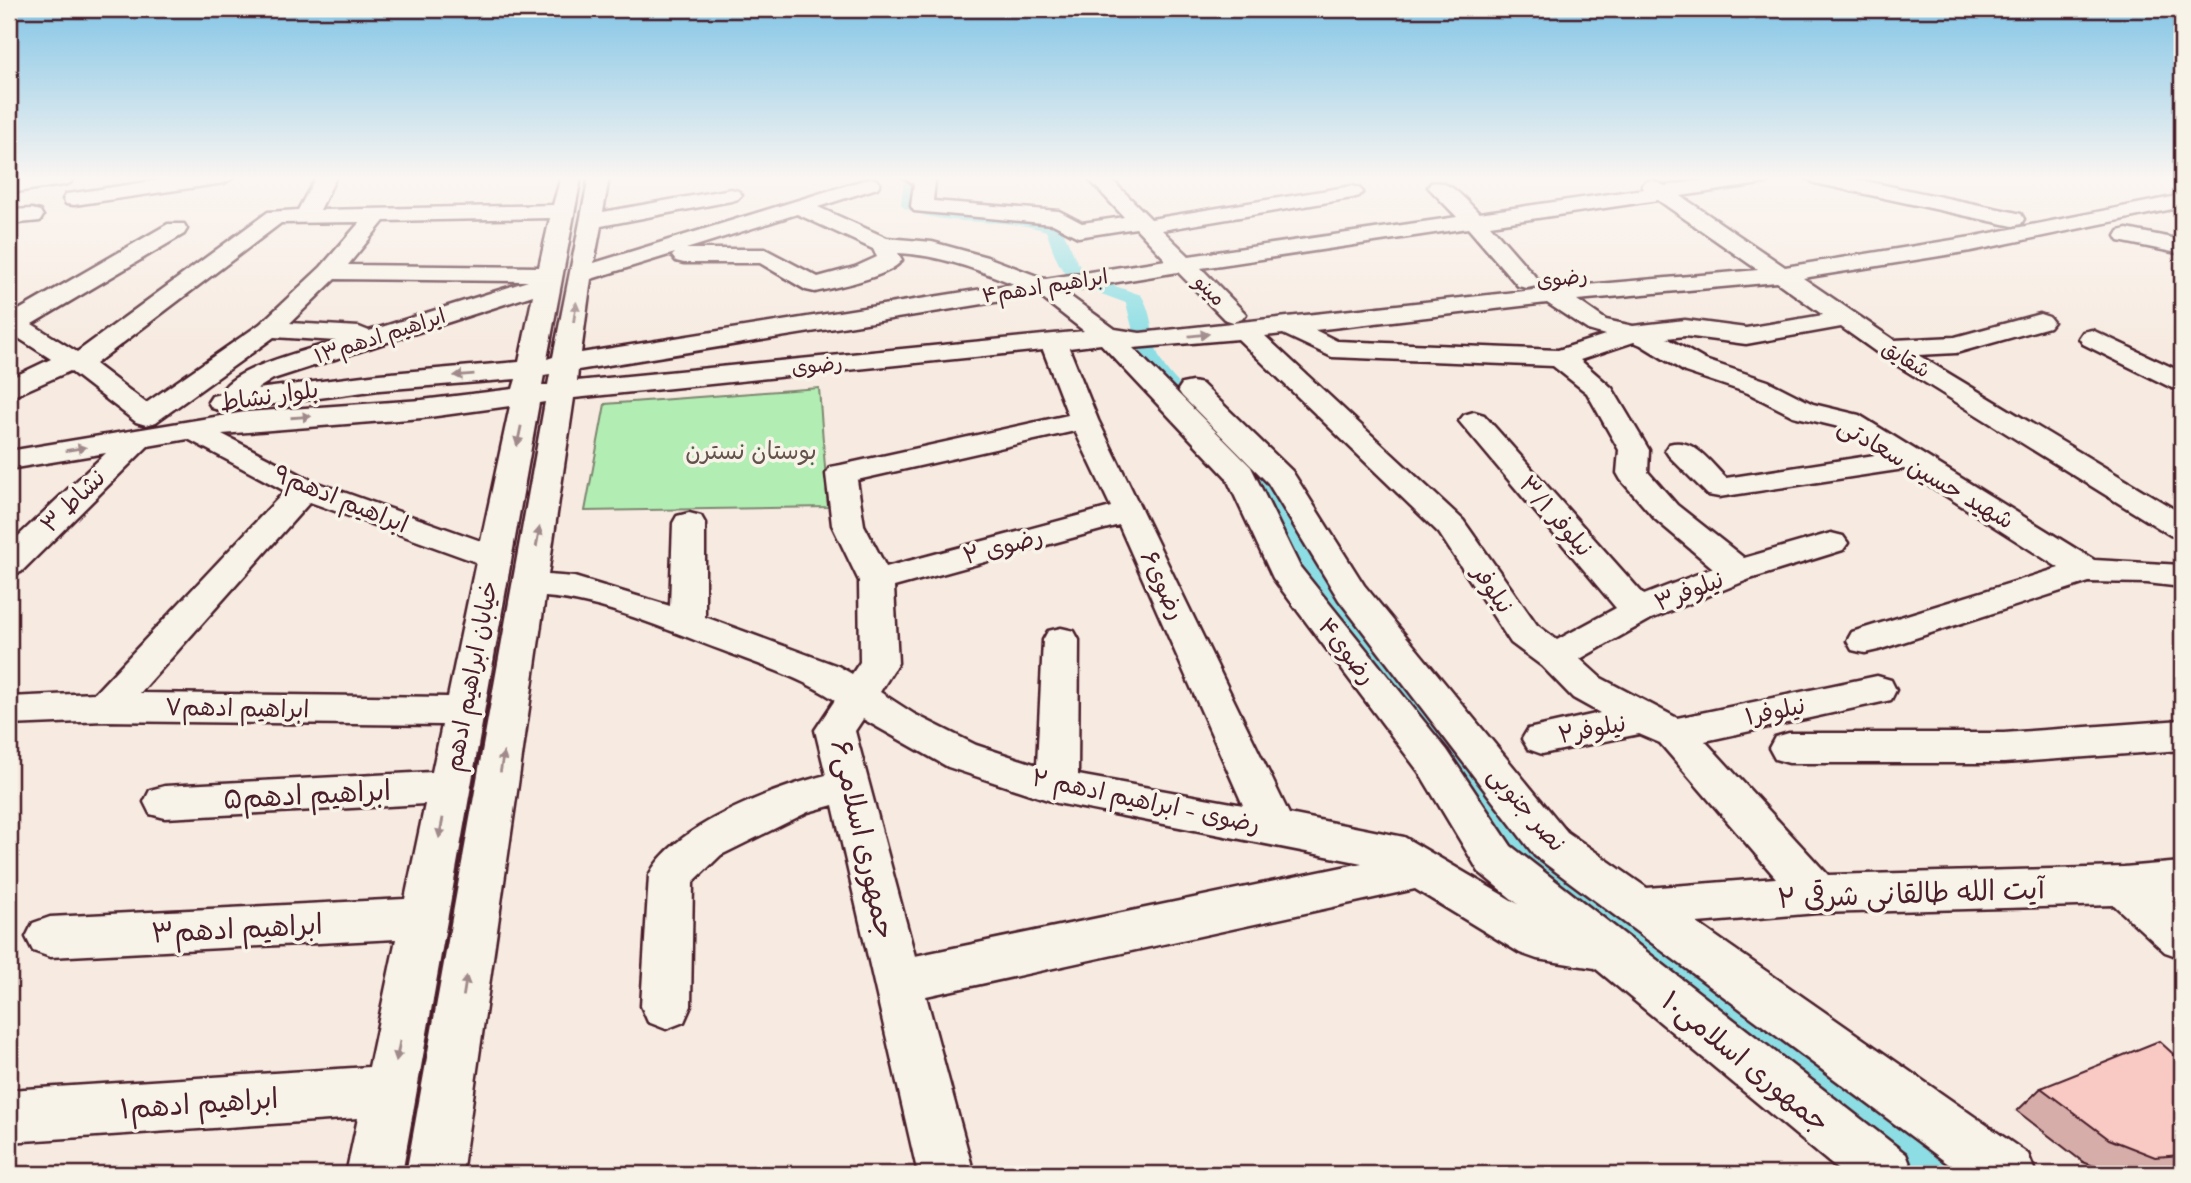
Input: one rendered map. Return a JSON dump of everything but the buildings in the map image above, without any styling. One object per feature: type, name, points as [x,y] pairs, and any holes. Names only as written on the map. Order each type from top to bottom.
[{"type":"street","points":[[142,427],[74,362],[10,323],[170,232]]},
{"type":"street","points":[[9,390],[74,362],[255,232]]},
{"type":"street","name":"نشاط ۳","points":[[9,564],[142,427],[269,329],[329,272],[363,232]]},
{"type":"street","name":"خیابان ابراهیم ادهم","points":[[434,1174],[530,585],[560,277],[573,232]]},
{"type":"street","points":[[635,259],[720,232]]},
{"type":"street","points":[[855,232],[883,245],[924,247],[979,262],[1043,287]]},
{"type":"street","name":"مینو","points":[[1152,232],[1239,322]]},
{"type":"street","name":"ابراهیم ادهم۴","points":[[548,380],[1043,287],[1398,232]]},
{"type":"street","points":[[1484,232],[1527,281]]},
{"type":"street","name":"شقایق","points":[[1718,232],[1888,348],[2174,515]]},
{"type":"street","name":"رضوی","points":[[1107,336],[1137,323],[1239,322],[1288,326],[1439,300],[1527,281],[1769,268],[1815,255],[1940,232]]},
{"type":"street","name":"رضوی","points":[[548,380],[1107,336],[1148,340],[1239,322],[1439,300],[1552,295],[1971,244],[2029,232]]},
{"type":"street","points":[[2127,236],[2182,247]]},
{"type":"street","points":[[635,259],[711,254],[765,256],[815,285],[863,272],[890,260],[883,245]]},
{"type":"street","name":"ابراهیم ادهم۱۳","points":[[216,403],[263,373],[560,277],[635,259]]},
{"type":"street","points":[[329,272],[560,277]]},
{"type":"street","name":"رضوی۴","points":[[1043,287],[1107,336],[1240,474],[1285,570],[1433,761],[1496,859],[1621,932]]},
{"type":"street","points":[[1552,295],[1597,326],[1633,334]]},
{"type":"street","points":[[1288,326],[1332,349],[1560,358],[1633,334],[1685,328],[1746,336],[1843,319]]},
{"type":"street","name":"نیلوفر","points":[[1239,322],[1451,527],[1524,634],[1556,657],[1587,688],[1658,726],[1755,825],[1817,894]]},
{"type":"street","points":[[1888,348],[1956,345],[2040,322]]},
{"type":"street","points":[[269,329],[380,336]]},
{"type":"street","name":"شهید حسین سعادتی","points":[[1633,334],[1650,339],[1695,366],[1759,387],[1803,410],[1849,421],[2087,571]]},
{"type":"street","points":[[2092,338],[2182,382]]},
{"type":"street","name":"نصر جنوبی","points":[[1148,340],[1184,382],[1281,478],[1351,592],[1621,932],[2008,1174]]},
{"type":"street","name":"رضوی۶","points":[[1053,342],[1084,420],[1274,827]]},
{"type":"street","points":[[1560,358],[1598,388],[1633,450],[1632,473],[1666,512],[1738,572]]},
{"type":"street","name":"خیابان ابراهیم ادهم","points":[[374,1174],[494,557],[548,380]]},
{"type":"street","name":"بلوار نشاط","points":[[9,460],[142,427],[216,403],[379,382],[548,380]]},
{"type":"street","name":"بلوار نشاط","points":[[9,439],[142,427],[193,430],[245,421],[422,409],[548,380]]},
{"type":"street","points":[[359,413],[388,399],[390,389],[379,382]]},
{"type":"street","name":"جمهوری اسلامی۶","points":[[946,1174],[835,730],[880,663],[876,581],[848,525],[841,474],[1084,420]]},
{"type":"street","name":"نیلوفر ۳/۱","points":[[1474,421],[1638,611]]},
{"type":"street","name":"ابراهیم ادهم۹","points":[[193,430],[304,489],[494,557]]},
{"type":"street","points":[[1680,450],[1719,488],[1911,459]]},
{"type":"street","points":[[105,707],[304,489]]},
{"type":"street","name":"رضوی ۲","points":[[876,581],[1129,512]]},
{"type":"street","points":[[687,624],[689,523]]},
{"type":"street","name":"نیلوفر۳","points":[[1556,657],[1638,611],[1738,572],[1831,543]]},
{"type":"street","points":[[1865,641],[2087,571],[2147,572],[2182,576]]},
{"type":"street","name":"رضوی - ابراهیم ادهم ۲","points":[[530,585],[573,588],[687,624],[825,675],[900,724],[962,756],[1057,787],[1388,850],[1537,939],[1621,932]]},
{"type":"street","points":[[1057,787],[1061,640]]},
{"type":"street","name":"نیلوفر۱","points":[[1658,726],[1877,690]]},
{"type":"street","name":"ابراهیم ادهم۷","points":[[9,711],[105,707],[464,711]]},
{"type":"street","name":"نیلوفر۲","points":[[1542,739],[1658,726]]},
{"type":"street","points":[[1789,748],[2004,748],[2182,735]]},
{"type":"street","points":[[666,1006],[671,875],[706,843],[796,799],[848,785]]},
{"type":"street","name":"ابراهیم ادهم۵","points":[[165,802],[450,787]]},
{"type":"street","points":[[898,981],[1420,869]]},
{"type":"street","name":"آیت الله طالقانی شرقی ۲","points":[[1621,932],[1817,894],[2124,886],[2182,881]]},
{"type":"street","points":[[2124,886],[2182,938]]},
{"type":"street","name":"ابراهیم ادهم۳","points":[[50,937],[424,918]]},
{"type":"street","name":"جمهوری اسلامی۱۰","points":[[1621,932],[1886,1174]]},
{"type":"street","name":"ابراهیم ادهم۱","points":[[9,1116],[390,1091]]},
{"type":"green space","name":"بوستان نسترن","points":[[819,388],[828,507],[585,511],[605,404]]},
{"type":"waterway","points":[[1056,232],[1068,263],[1077,274]]},
{"type":"waterway","points":[[1092,284],[1134,299],[1152,363],[1181,399]]},
{"type":"waterway","points":[[1234,454],[1253,475],[1317,570],[1517,846],[1948,1174]]}]
